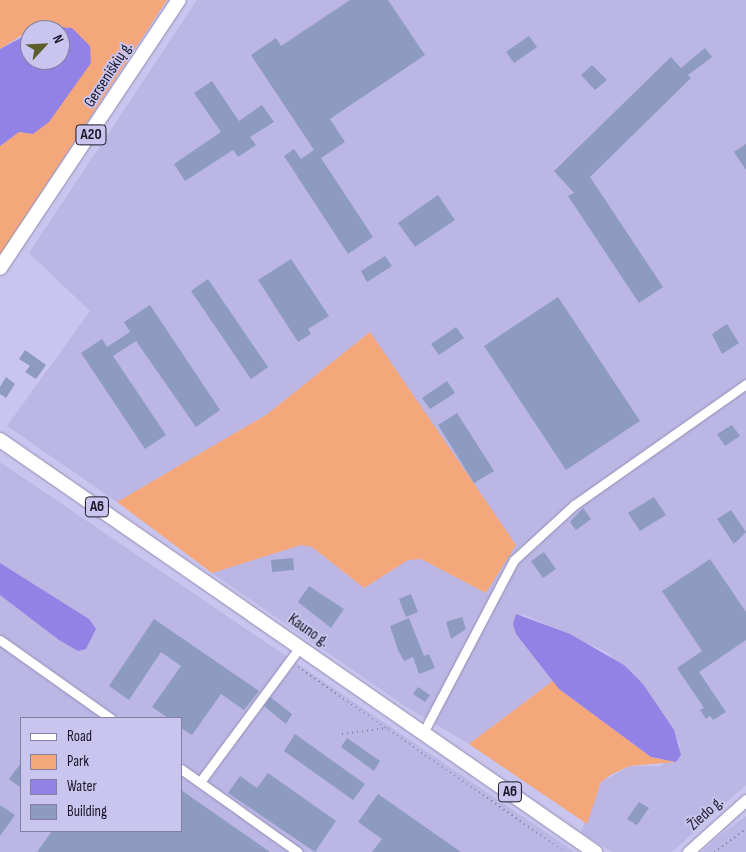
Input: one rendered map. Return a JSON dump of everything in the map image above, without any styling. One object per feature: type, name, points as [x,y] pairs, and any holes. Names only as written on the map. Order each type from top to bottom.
[{"type":"main road","name":"Gerseniškių g.","points":[[0,268],[178,0]]},
{"type":"main road","name":"Kauno g.","points":[[0,440],[595,852]]},
{"type":"street","points":[[424,733],[514,560],[574,505],[746,384]]},
{"type":"street","points":[[0,640],[109,717]]},
{"type":"street","points":[[200,782],[300,647]]},
{"type":"street","points":[[182,770],[298,852]]},
{"type":"street","name":"Žiedo g.","points":[[688,852],[746,800]]},
{"type":"path","points":[[290,661],[565,852]]},
{"type":"path","points":[[342,734],[388,728]]},
{"type":"path","points":[[714,852],[746,829]]},
{"type":"shaded area","points":[[197,0],[746,0],[746,785],[672,852],[612,852],[581,832],[601,782],[630,766],[661,766],[681,746],[643,684],[606,652],[523,614],[516,634],[554,680],[469,744],[406,707],[212,573],[301,545],[312,547],[364,588],[408,560],[421,559],[486,593],[491,586],[370,332],[266,415],[117,502],[7,426],[90,311],[29,253]]},
{"type":"shaded area","points":[[0,462],[575,852],[0,852]]},
{"type":"shaded area","points":[[746,816],[746,852],[702,852],[714,840]]},
{"type":"green space","points":[[0,0],[167,0],[0,255],[0,146],[19,132],[33,134],[57,70],[70,70],[70,33],[72,28],[70,28],[70,20],[20,20],[20,36],[0,49]]},
{"type":"green space","points":[[370,332],[516,545],[486,593],[421,559],[408,560],[364,588],[312,547],[301,545],[212,573],[117,502],[266,415]]},
{"type":"green space","points":[[554,680],[559,689],[651,757],[676,762],[630,766],[612,774],[601,782],[587,824],[469,744]]},
{"type":"water","points":[[70,28],[72,28],[90,46],[91,63],[49,122],[33,134],[19,132],[0,146],[0,49],[20,38],[20,70],[70,70]]},
{"type":"water","points":[[0,563],[89,619],[96,629],[86,649],[78,651],[59,640],[0,595]]},
{"type":"water","points":[[516,614],[570,634],[624,665],[643,684],[674,730],[681,755],[676,762],[651,757],[559,689],[516,634],[513,624]]},
{"type":"building","points":[[350,0],[388,0],[425,55],[330,119],[345,142],[321,158],[373,237],[348,254],[284,156],[294,149],[301,159],[314,150],[251,55],[276,38],[281,46]]},
{"type":"building","points":[[529,36],[537,47],[514,63],[506,52]]},
{"type":"building","points":[[705,48],[712,57],[688,75],[691,78],[590,177],[663,287],[639,303],[568,196],[574,193],[554,171],[671,57],[681,68]]},
{"type":"building","points":[[592,65],[607,80],[595,90],[581,75]]},
{"type":"building","points":[[212,81],[239,121],[262,105],[274,122],[250,137],[256,145],[238,157],[233,150],[185,181],[174,164],[221,132],[194,93]]},
{"type":"building","points":[[746,144],[746,170],[734,152]]},
{"type":"building","points":[[438,195],[455,220],[415,247],[398,223]]},
{"type":"building","points":[[385,256],[392,266],[367,282],[361,271]]},
{"type":"building","points":[[291,259],[329,316],[308,329],[311,334],[298,342],[258,280]]},
{"type":"building","points":[[208,279],[268,367],[251,379],[191,291]]},
{"type":"building","points":[[558,297],[640,421],[566,470],[484,346]]},
{"type":"building","points":[[150,305],[220,410],[196,427],[136,341],[113,356],[166,435],[145,449],[81,353],[102,339],[107,347],[130,332],[124,322]]},
{"type":"building","points":[[727,324],[739,343],[722,354],[712,334]]},
{"type":"building","points":[[456,327],[464,338],[439,355],[431,344]]},
{"type":"building","points":[[25,350],[46,365],[36,379],[25,372],[30,366],[19,359]]},
{"type":"building","points":[[6,377],[15,384],[6,398],[0,394],[0,387]]},
{"type":"building","points":[[447,381],[455,393],[430,409],[422,398]]},
{"type":"building","points":[[457,413],[494,471],[474,483],[438,425]]},
{"type":"building","points":[[732,425],[740,436],[725,446],[717,434]]},
{"type":"building","points":[[654,497],[666,515],[640,531],[628,513]]},
{"type":"building","points":[[583,508],[591,519],[576,530],[570,522]]},
{"type":"building","points":[[731,510],[746,532],[734,544],[717,519]]},
{"type":"building","points":[[544,552],[556,569],[543,578],[531,561]]},
{"type":"building","points":[[293,558],[294,570],[272,572],[271,560]]},
{"type":"building","points":[[710,559],[746,612],[746,640],[699,672],[726,712],[713,720],[710,716],[706,719],[700,710],[704,708],[677,668],[702,651],[662,591]]},
{"type":"building","points":[[309,586],[344,609],[331,628],[298,602]]},
{"type":"building","points":[[411,594],[418,612],[406,617],[399,599]]},
{"type":"building","points":[[462,617],[466,629],[451,639],[446,622]]},
{"type":"building","points":[[409,618],[424,656],[429,654],[435,668],[419,674],[413,657],[404,661],[390,626]]},
{"type":"building","points":[[154,619],[259,691],[244,710],[221,694],[192,735],[182,729],[182,717],[167,717],[152,707],[181,666],[161,652],[129,700],[109,686]]},
{"type":"building","points":[[418,687],[430,695],[425,702],[413,694]]},
{"type":"building","points":[[270,697],[292,714],[286,724],[264,706]]},
{"type":"building","points":[[295,734],[365,784],[353,800],[284,751]]},
{"type":"building","points":[[347,738],[380,761],[374,771],[341,747]]},
{"type":"building","points":[[20,764],[20,787],[9,779]]},
{"type":"building","points":[[268,773],[336,821],[315,852],[228,793],[240,776],[257,788]]},
{"type":"building","points":[[182,791],[270,852],[37,852],[51,832],[182,832]]},
{"type":"building","points":[[378,794],[461,852],[372,852],[382,839],[358,822]]},
{"type":"building","points":[[639,802],[649,808],[637,825],[627,819]]},
{"type":"building","points":[[0,805],[15,815],[0,836]]}]
